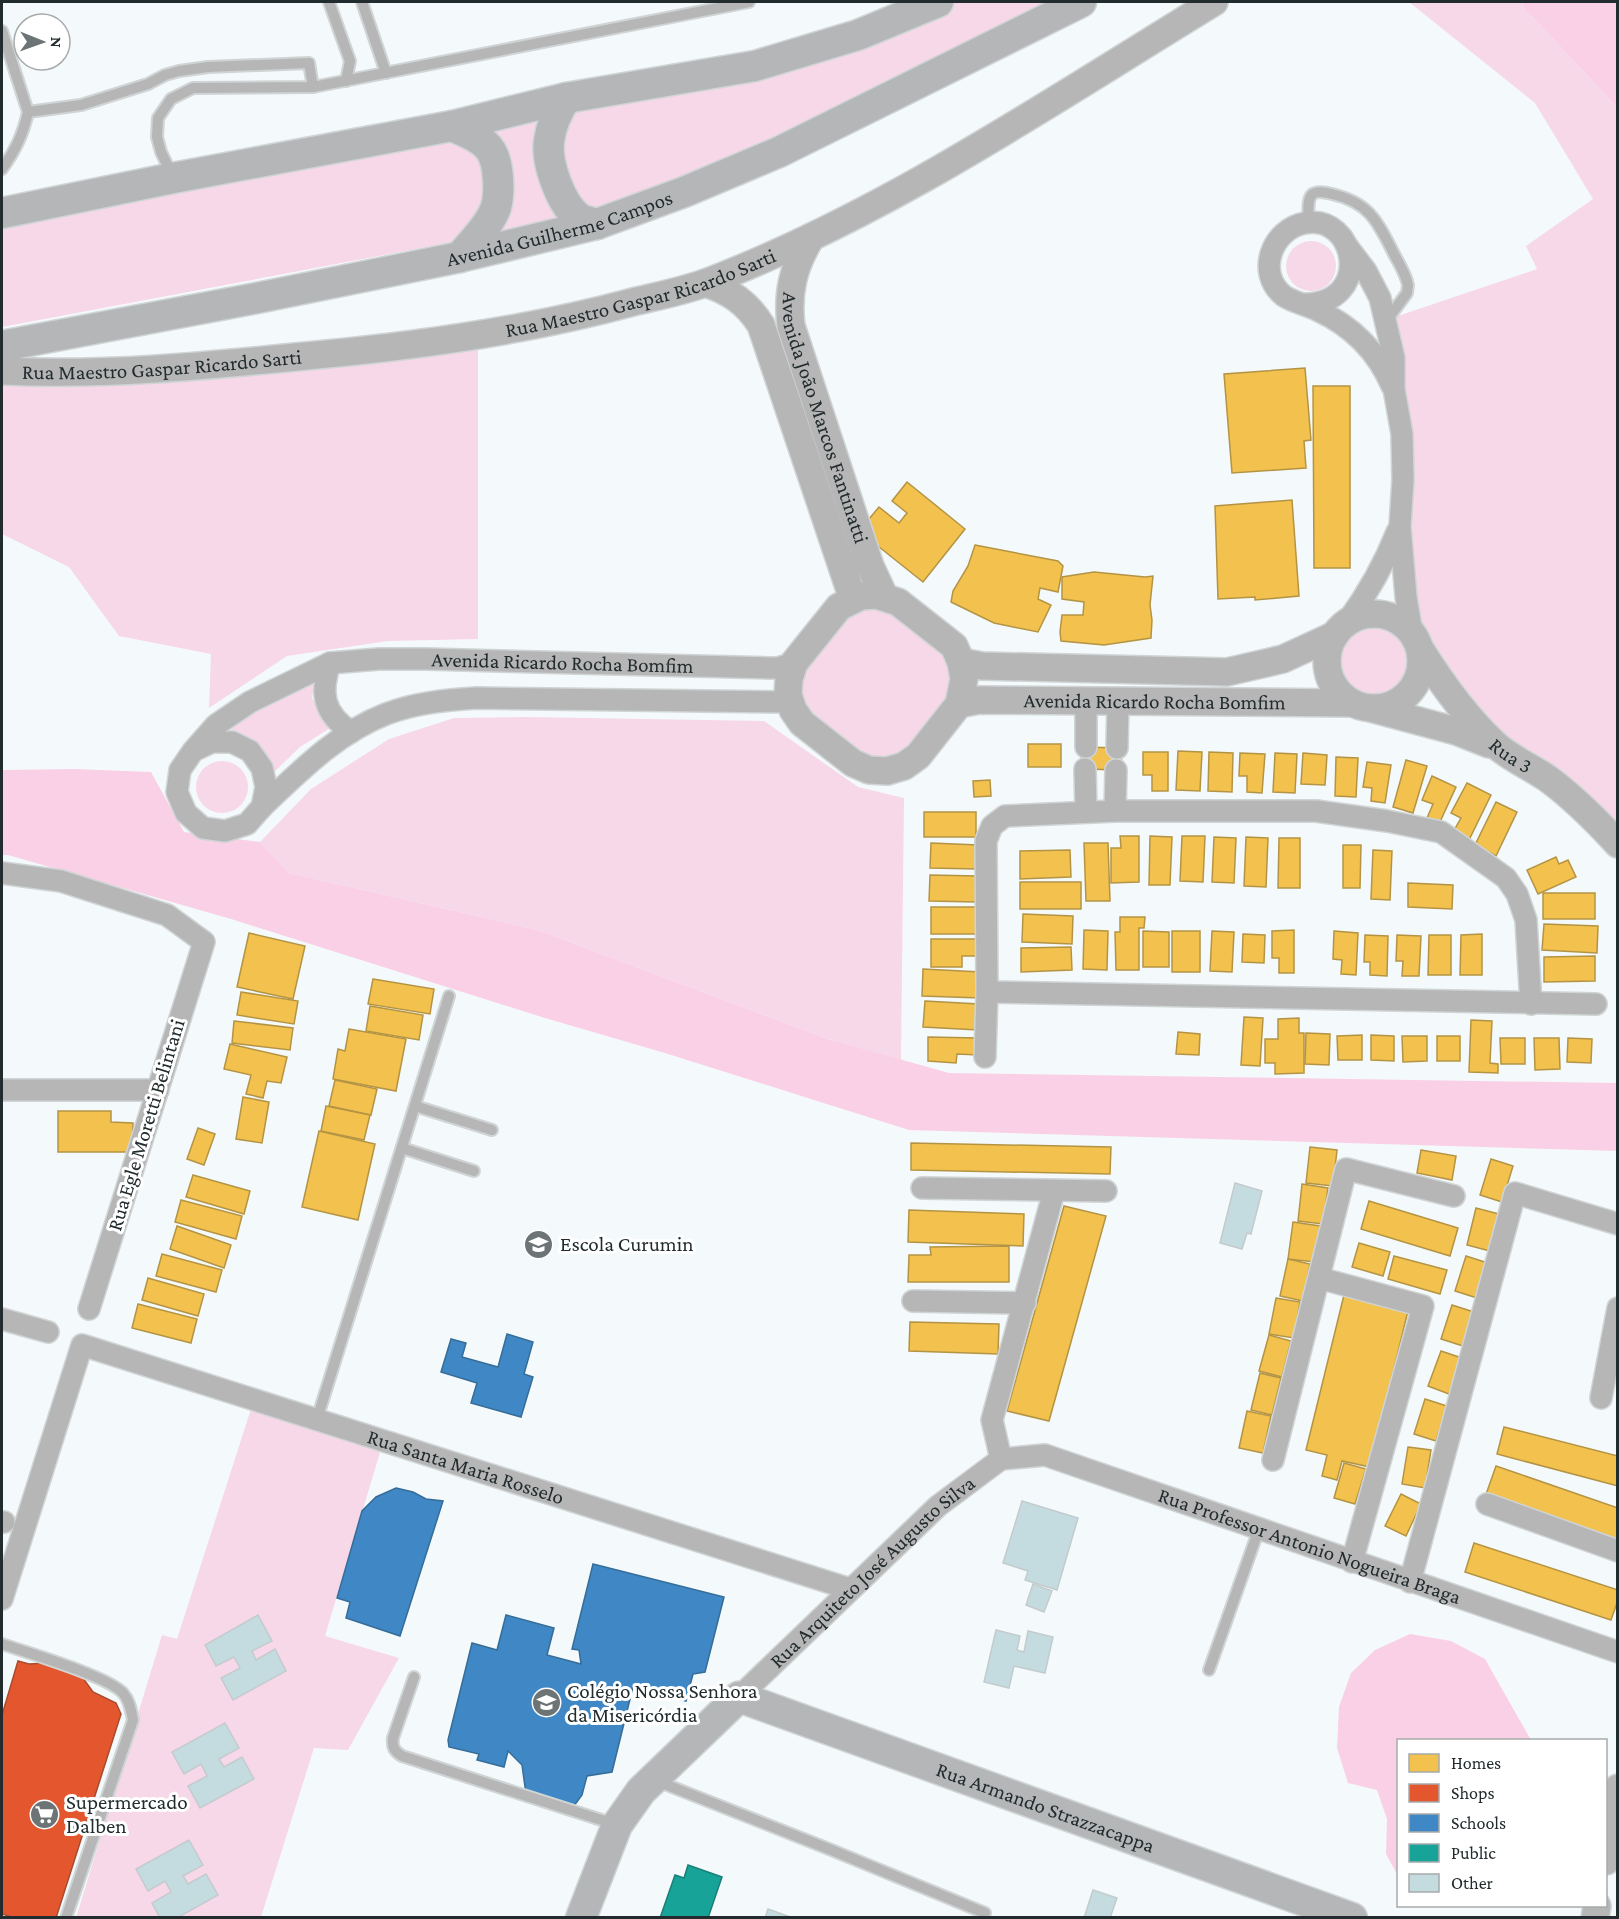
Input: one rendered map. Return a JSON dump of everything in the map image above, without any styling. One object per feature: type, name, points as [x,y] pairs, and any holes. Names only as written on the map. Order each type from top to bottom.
[{"type":"main road","points":[[2,213],[173,177],[452,126],[566,98],[755,66],[858,35],[938,2]]},
{"type":"main road","name":"Avenida Guilherme Campos","points":[[2,346],[460,257],[597,224],[684,192],[779,152],[1081,2]]},
{"type":"main road","points":[[566,98],[554,117],[548,143],[553,174],[564,202],[580,219],[597,224]]},
{"type":"main road","points":[[452,126],[475,136],[492,152],[499,182],[496,208],[482,231],[460,257]]},
{"type":"main road","name":"Rua Arquiteto José Augusto Silva","points":[[581,1917],[617,1825],[641,1791],[739,1697]]},
{"type":"main road","name":"Rua Armando Strazzacappa","points":[[739,1697],[1352,1917]]},
{"type":"street","name":"Rua Maestro Gaspar Ricardo Sarti","points":[[2,371],[51,374],[213,365],[481,336],[574,317],[705,283],[810,239],[925,178],[1214,2]]},
{"type":"street","points":[[1394,389],[1385,369],[1372,350],[1356,334],[1338,321],[1284,296],[1275,286],[1269,267],[1271,250],[1279,236],[1292,226],[1308,222],[1324,224],[1338,233],[1366,271],[1380,298],[1386,320],[1394,358],[1394,389],[1402,434],[1403,480],[1400,526],[1406,597],[1416,641],[1421,667],[1415,684],[1404,698],[1388,706],[1361,705],[1340,693],[1331,680],[1327,665],[1328,649],[1341,628],[1364,614],[1382,614],[1399,620],[1416,641]]},
{"type":"street","name":"Avenida João Marcos Fantinatti","points":[[810,239],[794,271],[789,308],[791,326],[870,566],[884,596]]},
{"type":"street","points":[[1303,304],[1318,304],[1332,298],[1343,288],[1350,275],[1351,260],[1347,246]]},
{"type":"street","name":"Avenida João Marcos Fantinatti","points":[[705,283],[725,290],[743,302],[761,325],[853,598]]},
{"type":"street","name":"Avenida Ricardo Rocha Bomfim","points":[[961,663],[982,666],[1227,672],[1283,659],[1341,628],[1369,592],[1400,526]]},
{"type":"street","points":[[868,595],[884,596],[898,602],[954,646],[964,679],[959,704],[918,756],[895,769],[878,771],[853,763],[802,723],[790,702],[789,679],[794,663],[839,607],[853,598],[868,595]]},
{"type":"street","name":"Rua 3","points":[[1416,641],[1443,685],[1468,717],[1498,747],[1547,778],[1591,815],[1617,844]]},
{"type":"street","name":"Avenida Ricardo Rocha Bomfim","points":[[790,702],[476,698],[445,700],[414,705],[385,714],[351,732],[310,762],[247,824],[225,831],[203,828],[186,813],[177,792],[180,770],[216,725],[250,702],[330,663],[426,658],[778,668],[794,663]]},
{"type":"street","points":[[330,663],[325,679],[326,704],[332,715],[351,732]]},
{"type":"street","name":"Avenida Ricardo Rocha Bomfim","points":[[959,704],[980,700],[1361,705],[1456,731],[1498,747]]},
{"type":"street","points":[[1086,702],[1086,747]]},
{"type":"street","points":[[1117,748],[1118,702]]},
{"type":"street","points":[[194,751],[212,742],[232,742],[250,752],[262,768],[266,788],[262,807]]},
{"type":"street","points":[[1085,769],[1086,812]]},
{"type":"street","points":[[1115,811],[1116,770]]},
{"type":"street","points":[[985,1057],[986,841],[992,826],[1005,816],[1115,811],[1316,812],[1387,821],[1441,832],[1506,878],[1517,894],[1526,920],[1531,1004]]},
{"type":"street","name":"Rua Egle Moretti Belintani","points":[[2,873],[61,881],[167,915],[204,942],[89,1309]]},
{"type":"street","points":[[987,992],[1596,1004]]},
{"type":"street","points":[[2,1090],[158,1090]]},
{"type":"street","points":[[1273,1460],[1346,1169],[1454,1196]]},
{"type":"street","points":[[922,1188],[1106,1191]]},
{"type":"street","points":[[1001,1459],[992,1420],[1054,1191]]},
{"type":"street","points":[[1410,1582],[1515,1194],[1617,1224]]},
{"type":"street","points":[[1319,1278],[1423,1306],[1352,1562]]},
{"type":"street","points":[[913,1301],[1025,1303]]},
{"type":"street","points":[[1601,1398],[1617,1308]]},
{"type":"street","points":[[2,1319],[48,1332]]},
{"type":"street","name":"Rua Santa Maria Rosselo","points":[[2,1599],[82,1345],[850,1589]]},
{"type":"street","name":"Rua Professor Antonio Nogueira Braga","points":[[1001,1459],[1045,1455],[1617,1652]]},
{"type":"street","name":"Rua Arquiteto José Augusto Silva","points":[[739,1697],[938,1506],[1001,1459]]},
{"type":"street","points":[[1487,1504],[1617,1551]]},
{"type":"street","points":[[1607,1849],[1617,1788]]},
{"type":"lane","points":[[329,2],[350,61],[346,81]]},
{"type":"lane","points":[[362,2],[386,73]]},
{"type":"lane","points":[[173,177],[161,152],[157,137],[158,118],[171,99],[193,88],[314,87],[749,2]]},
{"type":"lane","points":[[2,32],[28,112],[24,132],[2,169]]},
{"type":"lane","points":[[28,112],[81,105],[148,84],[165,75],[208,67],[309,63],[314,87]]},
{"type":"lane","points":[[1308,222],[1309,196],[1319,190],[1350,198],[1378,223],[1408,285],[1407,293],[1386,320]]},
{"type":"lane","points":[[317,1419],[449,996]]},
{"type":"lane","points":[[415,1107],[492,1130]]},
{"type":"lane","points":[[402,1148],[474,1171]]},
{"type":"lane","points":[[1209,1670],[1258,1529]]},
{"type":"lane","points":[[2,1644],[104,1681],[123,1694],[130,1707],[133,1720],[66,1917]]},
{"type":"lane","points":[[414,1677],[393,1738],[392,1745],[396,1752],[413,1760],[617,1825]]},
{"type":"lane","points":[[653,1780],[986,1913]]},
{"type":"shaded area","points":[[955,2],[1066,2],[782,144],[592,217],[559,172],[560,119],[573,102],[870,36]]},
{"type":"shaded area","points":[[1409,2],[1523,2],[1524,8],[1617,107],[1617,844],[1506,752],[1420,649],[1386,320],[1537,269],[1526,246],[1593,199],[1535,103]]},
{"type":"shaded area","points":[[1523,2],[1617,2],[1617,107],[1524,8]]},
{"type":"shaded area","points":[[552,106],[574,223],[476,248],[502,211],[471,128]]},
{"type":"shaded area","points":[[444,138],[474,151],[488,181],[479,215],[453,242],[2,327],[2,226]]},
{"type":"shaded area","points":[[1306,241],[1316,241],[1329,248],[1336,261],[1336,271],[1329,284],[1316,291],[1306,291],[1297,287],[1290,280],[1286,271],[1286,261],[1290,252],[1297,245]]},
{"type":"shaded area","points":[[478,348],[478,639],[388,641],[287,656],[209,708],[211,654],[119,636],[69,567],[2,534],[2,384],[48,386],[278,372]]},
{"type":"shaded area","points":[[863,607],[887,609],[945,654],[952,673],[948,698],[904,752],[885,759],[865,756],[810,714],[801,699],[802,675],[847,616]]},
{"type":"shaded area","points":[[1367,622],[1383,622],[1397,628],[1408,639],[1414,653],[1414,669],[1408,683],[1397,694],[1383,700],[1367,700],[1353,694],[1342,683],[1336,669],[1336,653],[1342,639],[1353,628]]},
{"type":"shaded area","points":[[315,680],[312,698],[323,718],[335,725],[300,747],[270,776],[265,757],[258,746],[248,737],[231,729],[263,705]]},
{"type":"shaded area","points":[[454,718],[764,721],[858,787],[904,798],[901,1060],[828,1039],[538,930],[289,873],[260,842],[311,789],[389,739]]},
{"type":"shaded area","points":[[217,761],[227,761],[241,768],[248,787],[241,806],[227,813],[217,813],[207,809],[200,802],[196,792],[196,782],[200,772],[207,765]]},
{"type":"shaded area","points":[[74,769],[151,772],[184,832],[260,842],[289,873],[538,930],[828,1039],[949,1073],[1617,1083],[1617,1151],[909,1130],[231,919],[2,855],[2,770]]},
{"type":"shaded area","points":[[251,1409],[381,1449],[325,1636],[399,1658],[348,1750],[314,1748],[261,1917],[76,1918],[162,1635],[177,1639]]},
{"type":"shaded area","points":[[1410,1634],[1451,1641],[1485,1659],[1530,1739],[1397,1739],[1397,1874],[1386,1854],[1387,1819],[1377,1790],[1348,1783],[1337,1748],[1339,1707],[1351,1673],[1375,1650]]},
{"type":"building: Homes","points":[[1305,368],[1311,440],[1304,441],[1306,468],[1232,473],[1224,374]]},
{"type":"building: Homes","points":[[1313,386],[1350,386],[1350,568],[1314,568]]},
{"type":"building: Homes","points":[[907,482],[965,529],[923,582],[859,531],[879,507],[899,523],[907,513],[892,501]]},
{"type":"building: Homes","points":[[1292,500],[1299,596],[1255,600],[1255,597],[1218,599],[1215,506]]},
{"type":"building: Homes","points":[[975,545],[1058,561],[1063,566],[1058,592],[1040,588],[1038,599],[1051,605],[1038,632],[994,623],[951,602],[953,591],[968,566]]},
{"type":"building: Homes","points":[[1094,572],[1153,576],[1150,605],[1151,638],[1104,645],[1061,641],[1062,615],[1083,615],[1084,602],[1062,599],[1062,577]]},
{"type":"building: Homes","points":[[1028,744],[1061,744],[1061,767],[1028,767]]},
{"type":"building: Homes","points":[[1081,747],[1122,748],[1121,770],[1081,769]]},
{"type":"building: Homes","points":[[1178,751],[1202,752],[1200,791],[1176,790]]},
{"type":"building: Homes","points":[[1143,752],[1168,752],[1168,791],[1152,791],[1152,775],[1143,775]]},
{"type":"building: Homes","points":[[1209,752],[1233,753],[1232,792],[1208,791]]},
{"type":"building: Homes","points":[[1240,753],[1265,754],[1262,793],[1247,792],[1247,776],[1239,776]]},
{"type":"building: Homes","points":[[1275,753],[1297,754],[1295,793],[1273,792]]},
{"type":"building: Homes","points":[[1303,753],[1327,755],[1325,785],[1301,784]]},
{"type":"building: Homes","points":[[1336,757],[1358,758],[1356,797],[1335,796]]},
{"type":"building: Homes","points":[[1406,760],[1427,766],[1413,813],[1393,807]]},
{"type":"building: Homes","points":[[1367,762],[1391,765],[1385,803],[1371,801],[1372,788],[1363,787]]},
{"type":"building: Homes","points":[[1432,776],[1456,787],[1439,824],[1427,818],[1433,804],[1422,800]]},
{"type":"building: Homes","points":[[990,780],[991,796],[974,797],[973,781]]},
{"type":"building: Homes","points":[[1467,783],[1491,795],[1469,840],[1453,832],[1461,818],[1451,813]]},
{"type":"building: Homes","points":[[1496,802],[1517,812],[1496,856],[1475,845]]},
{"type":"building: Homes","points":[[924,812],[976,812],[976,837],[924,837]]},
{"type":"building: Homes","points":[[1120,836],[1139,836],[1139,882],[1111,883],[1111,848],[1121,848]]},
{"type":"building: Homes","points":[[1150,836],[1172,837],[1170,885],[1149,885]]},
{"type":"building: Homes","points":[[1182,836],[1205,836],[1203,882],[1180,881]]},
{"type":"building: Homes","points":[[1214,837],[1236,838],[1234,883],[1212,882]]},
{"type":"building: Homes","points":[[1246,837],[1268,838],[1266,887],[1244,886]]},
{"type":"building: Homes","points":[[1279,838],[1300,838],[1300,888],[1278,888]]},
{"type":"building: Homes","points":[[931,843],[978,845],[977,869],[930,868]]},
{"type":"building: Homes","points":[[1084,843],[1108,843],[1110,901],[1086,901]]},
{"type":"building: Homes","points":[[1343,845],[1361,845],[1360,888],[1343,888]]},
{"type":"building: Homes","points":[[1070,850],[1071,877],[1020,879],[1020,851]]},
{"type":"building: Homes","points":[[1373,850],[1392,851],[1390,900],[1371,899]]},
{"type":"building: Homes","points":[[1556,857],[1559,864],[1568,860],[1576,877],[1538,894],[1527,870]]},
{"type":"building: Homes","points":[[930,875],[977,876],[976,902],[929,901]]},
{"type":"building: Homes","points":[[1020,882],[1081,882],[1081,909],[1020,909]]},
{"type":"building: Homes","points":[[1408,883],[1453,885],[1452,909],[1408,907]]},
{"type":"building: Homes","points":[[1543,893],[1595,893],[1595,919],[1543,919]]},
{"type":"building: Homes","points":[[931,907],[978,907],[978,934],[931,934]]},
{"type":"building: Homes","points":[[1023,914],[1073,916],[1072,944],[1022,942]]},
{"type":"building: Homes","points":[[1120,917],[1145,917],[1144,928],[1139,928],[1139,970],[1116,970],[1115,932],[1120,932]]},
{"type":"building: Homes","points":[[1544,924],[1598,926],[1597,953],[1542,950]]},
{"type":"building: Homes","points":[[1084,930],[1108,931],[1107,970],[1083,969]]},
{"type":"building: Homes","points":[[1294,930],[1294,973],[1279,973],[1279,958],[1272,958],[1272,931]]},
{"type":"building: Homes","points":[[1143,931],[1169,932],[1169,967],[1143,967]]},
{"type":"building: Homes","points":[[1172,931],[1200,931],[1200,972],[1172,972]]},
{"type":"building: Homes","points":[[1212,931],[1234,932],[1232,972],[1210,971]]},
{"type":"building: Homes","points":[[1334,931],[1358,933],[1356,975],[1341,974],[1342,960],[1333,959]]},
{"type":"building: Homes","points":[[249,933],[305,946],[293,999],[237,987]]},
{"type":"building: Homes","points":[[1243,934],[1265,935],[1264,963],[1242,962]]},
{"type":"building: Homes","points":[[1482,934],[1482,975],[1460,975],[1461,935]]},
{"type":"building: Homes","points":[[1365,935],[1388,936],[1387,976],[1370,975],[1370,962],[1364,962]]},
{"type":"building: Homes","points":[[1397,935],[1421,936],[1419,976],[1402,976],[1403,961],[1396,961]]},
{"type":"building: Homes","points":[[1429,935],[1451,935],[1451,975],[1428,975]]},
{"type":"building: Homes","points":[[931,939],[979,939],[979,956],[962,956],[962,967],[931,967]]},
{"type":"building: Homes","points":[[1071,947],[1072,970],[1021,972],[1021,948]]},
{"type":"building: Homes","points":[[1595,956],[1595,981],[1544,982],[1544,957]]},
{"type":"building: Homes","points":[[923,969],[981,972],[980,998],[922,996]]},
{"type":"building: Homes","points":[[373,979],[434,989],[430,1014],[368,1004]]},
{"type":"building: Homes","points":[[241,992],[298,1001],[294,1024],[237,1015]]},
{"type":"building: Homes","points":[[925,1001],[979,1004],[978,1030],[923,1027]]},
{"type":"building: Homes","points":[[370,1006],[423,1015],[419,1040],[366,1031]]},
{"type":"building: Homes","points":[[1244,1017],[1263,1018],[1260,1066],[1241,1065]]},
{"type":"building: Homes","points":[[1299,1018],[1299,1033],[1304,1033],[1304,1073],[1275,1074],[1275,1063],[1265,1063],[1265,1039],[1278,1039],[1278,1019]]},
{"type":"building: Homes","points":[[1471,1020],[1492,1021],[1490,1063],[1498,1064],[1498,1073],[1469,1072]]},
{"type":"building: Homes","points":[[234,1021],[293,1028],[290,1050],[232,1043]]},
{"type":"building: Homes","points":[[349,1029],[406,1039],[396,1091],[333,1079],[338,1049],[345,1051]]},
{"type":"building: Homes","points":[[1178,1032],[1200,1034],[1199,1055],[1176,1054]]},
{"type":"building: Homes","points":[[1306,1033],[1330,1034],[1329,1065],[1305,1064]]},
{"type":"building: Homes","points":[[1362,1035],[1362,1060],[1338,1060],[1337,1036]]},
{"type":"building: Homes","points":[[1371,1035],[1394,1036],[1394,1061],[1371,1060]]},
{"type":"building: Homes","points":[[1402,1036],[1427,1036],[1427,1061],[1403,1062]]},
{"type":"building: Homes","points":[[1437,1036],[1460,1036],[1460,1061],[1437,1061]]},
{"type":"building: Homes","points":[[928,1037],[979,1038],[978,1055],[957,1054],[956,1063],[928,1061]]},
{"type":"building: Homes","points":[[1500,1038],[1525,1038],[1525,1064],[1501,1064]]},
{"type":"building: Homes","points":[[1534,1038],[1559,1038],[1560,1069],[1535,1070]]},
{"type":"building: Homes","points":[[1568,1038],[1592,1039],[1591,1063],[1567,1062]]},
{"type":"building: Homes","points":[[230,1044],[287,1057],[281,1083],[267,1081],[263,1098],[246,1094],[251,1075],[224,1069]]},
{"type":"building: Homes","points":[[335,1080],[377,1089],[371,1115],[329,1106]]},
{"type":"building: Homes","points":[[243,1097],[269,1102],[262,1143],[236,1139]]},
{"type":"building: Homes","points":[[326,1106],[370,1115],[364,1140],[321,1131]]},
{"type":"building: Homes","points":[[58,1111],[111,1111],[111,1122],[133,1123],[132,1152],[58,1152]]},
{"type":"building: Homes","points":[[198,1128],[215,1134],[204,1165],[187,1159]]},
{"type":"building: Homes","points":[[319,1131],[375,1144],[358,1220],[302,1207]]},
{"type":"building: Homes","points":[[911,1143],[1111,1147],[1110,1174],[911,1170]]},
{"type":"building: Homes","points":[[1310,1147],[1337,1150],[1333,1186],[1306,1183]]},
{"type":"building: Homes","points":[[1421,1150],[1456,1156],[1452,1180],[1417,1173]]},
{"type":"building: Homes","points":[[1491,1159],[1513,1166],[1502,1202],[1480,1195]]},
{"type":"building: Homes","points":[[193,1175],[250,1191],[244,1214],[186,1197]]},
{"type":"building: Homes","points":[[1302,1184],[1328,1188],[1323,1224],[1298,1221]]},
{"type":"building: Homes","points":[[181,1200],[242,1216],[236,1239],[175,1222]]},
{"type":"building: Homes","points":[[1369,1201],[1458,1228],[1450,1256],[1361,1229]]},
{"type":"building: Homes","points":[[1064,1206],[1106,1216],[1049,1421],[1007,1411]]},
{"type":"building: Homes","points":[[1476,1208],[1499,1214],[1490,1251],[1467,1245]]},
{"type":"building: Homes","points":[[909,1210],[1024,1214],[1023,1246],[908,1242]]},
{"type":"building: Homes","points":[[1293,1222],[1320,1226],[1315,1262],[1288,1259]]},
{"type":"building: Homes","points":[[177,1226],[231,1245],[224,1268],[170,1249]]},
{"type":"building: Homes","points":[[1359,1243],[1390,1252],[1383,1276],[1352,1267]]},
{"type":"building: Homes","points":[[1009,1246],[1009,1282],[908,1282],[909,1255],[931,1255],[930,1247]]},
{"type":"building: Homes","points":[[162,1254],[222,1270],[216,1292],[156,1276]]},
{"type":"building: Homes","points":[[1394,1256],[1447,1270],[1440,1294],[1388,1279]]},
{"type":"building: Homes","points":[[1466,1256],[1488,1263],[1477,1298],[1455,1291]]},
{"type":"building: Homes","points":[[1288,1259],[1310,1264],[1303,1301],[1280,1296]]},
{"type":"building: Homes","points":[[148,1278],[204,1294],[198,1316],[142,1300]]},
{"type":"building: Homes","points":[[1344,1295],[1408,1311],[1370,1467],[1342,1461],[1337,1480],[1322,1476],[1327,1455],[1306,1450]]},
{"type":"building: Homes","points":[[1276,1298],[1300,1302],[1294,1338],[1269,1334]]},
{"type":"building: Homes","points":[[138,1304],[197,1319],[191,1343],[132,1328]]},
{"type":"building: Homes","points":[[1452,1305],[1474,1312],[1463,1346],[1441,1339]]},
{"type":"building: Homes","points":[[910,1322],[999,1324],[998,1354],[909,1351]]},
{"type":"building: Homes","points":[[1269,1335],[1291,1341],[1282,1377],[1259,1371]]},
{"type":"building: Homes","points":[[1441,1351],[1462,1358],[1449,1394],[1428,1386]]},
{"type":"building: Homes","points":[[1260,1373],[1281,1378],[1272,1415],[1251,1410]]},
{"type":"building: Homes","points":[[1425,1399],[1447,1406],[1436,1441],[1414,1434]]},
{"type":"building: Homes","points":[[1247,1411],[1271,1416],[1263,1453],[1239,1448]]},
{"type":"building: Homes","points":[[1504,1427],[1618,1456],[1618,1486],[1497,1454]]},
{"type":"building: Homes","points":[[1408,1447],[1431,1450],[1425,1488],[1402,1484]]},
{"type":"building: Homes","points":[[1344,1463],[1366,1469],[1355,1504],[1334,1498]]},
{"type":"building: Homes","points":[[1496,1466],[1618,1508],[1618,1546],[1484,1500]]},
{"type":"building: Homes","points":[[1401,1494],[1421,1504],[1406,1536],[1385,1526]]},
{"type":"building: Homes","points":[[1474,1543],[1618,1590],[1618,1600],[1611,1620],[1465,1572]]},
{"type":"building: Shops","name":"Supermercado Dalben","points":[[18,1661],[29,1664],[47,1663],[83,1678],[93,1692],[116,1703],[121,1714],[56,1918],[15,1918],[2,1914],[2,1715]]},
{"type":"building: Schools","points":[[507,1334],[533,1342],[524,1374],[533,1377],[521,1417],[471,1403],[477,1383],[441,1372],[451,1339],[466,1343],[462,1357],[498,1367]]},
{"type":"building: Schools","points":[[396,1488],[413,1492],[426,1499],[443,1501],[400,1636],[346,1618],[350,1602],[337,1598],[362,1511],[376,1497]]},
{"type":"building: Schools","points":[[593,1564],[724,1597],[705,1672],[693,1674],[686,1701],[633,1687],[612,1772],[587,1776],[582,1795],[574,1806],[526,1794],[522,1765],[508,1751],[504,1767],[477,1760],[479,1754],[449,1747],[448,1740],[472,1643],[497,1650],[506,1615],[554,1628],[547,1655],[581,1664],[579,1650],[572,1649]]},
{"type":"building: Public","points":[[688,1865],[722,1877],[708,1918],[660,1918],[675,1875],[684,1878]]},
{"type":"building: Other","points":[[1235,1183],[1262,1191],[1251,1234],[1247,1233],[1242,1249],[1220,1243]]},
{"type":"building: Other","points":[[1022,1501],[1078,1518],[1057,1590],[1025,1580],[1028,1571],[1003,1563]]},
{"type":"building: Other","points":[[1033,1584],[1052,1591],[1044,1612],[1026,1605]]},
{"type":"building: Other","points":[[258,1615],[272,1641],[252,1651],[256,1660],[275,1649],[286,1671],[233,1700],[221,1678],[240,1668],[234,1657],[216,1666],[205,1645]]},
{"type":"building: Other","points":[[996,1630],[1020,1636],[1017,1650],[1024,1652],[1028,1631],[1053,1637],[1045,1673],[1014,1666],[1009,1688],[984,1682]]},
{"type":"building: Other","points":[[225,1723],[239,1748],[219,1759],[224,1767],[242,1757],[254,1779],[200,1808],[188,1786],[207,1776],[201,1764],[184,1774],[172,1752]]},
{"type":"building: Other","points":[[189,1840],[203,1865],[183,1876],[188,1884],[206,1874],[218,1895],[177,1918],[160,1918],[152,1903],[171,1892],[165,1881],[148,1891],[136,1869]]},
{"type":"building: Other","points":[[1093,1890],[1117,1898],[1110,1918],[1084,1918]]},
{"type":"building: Other","points":[[768,1909],[793,1918],[765,1918]]},
{"type":"place","name":"Escola Curumin","points":[[539,1244]]},
{"type":"place","name":"Colégio Nossa Senhora da Misericórdia","points":[[546,1703]]},
{"type":"place","name":"Supermercado Dalben","points":[[45,1814]]}]
